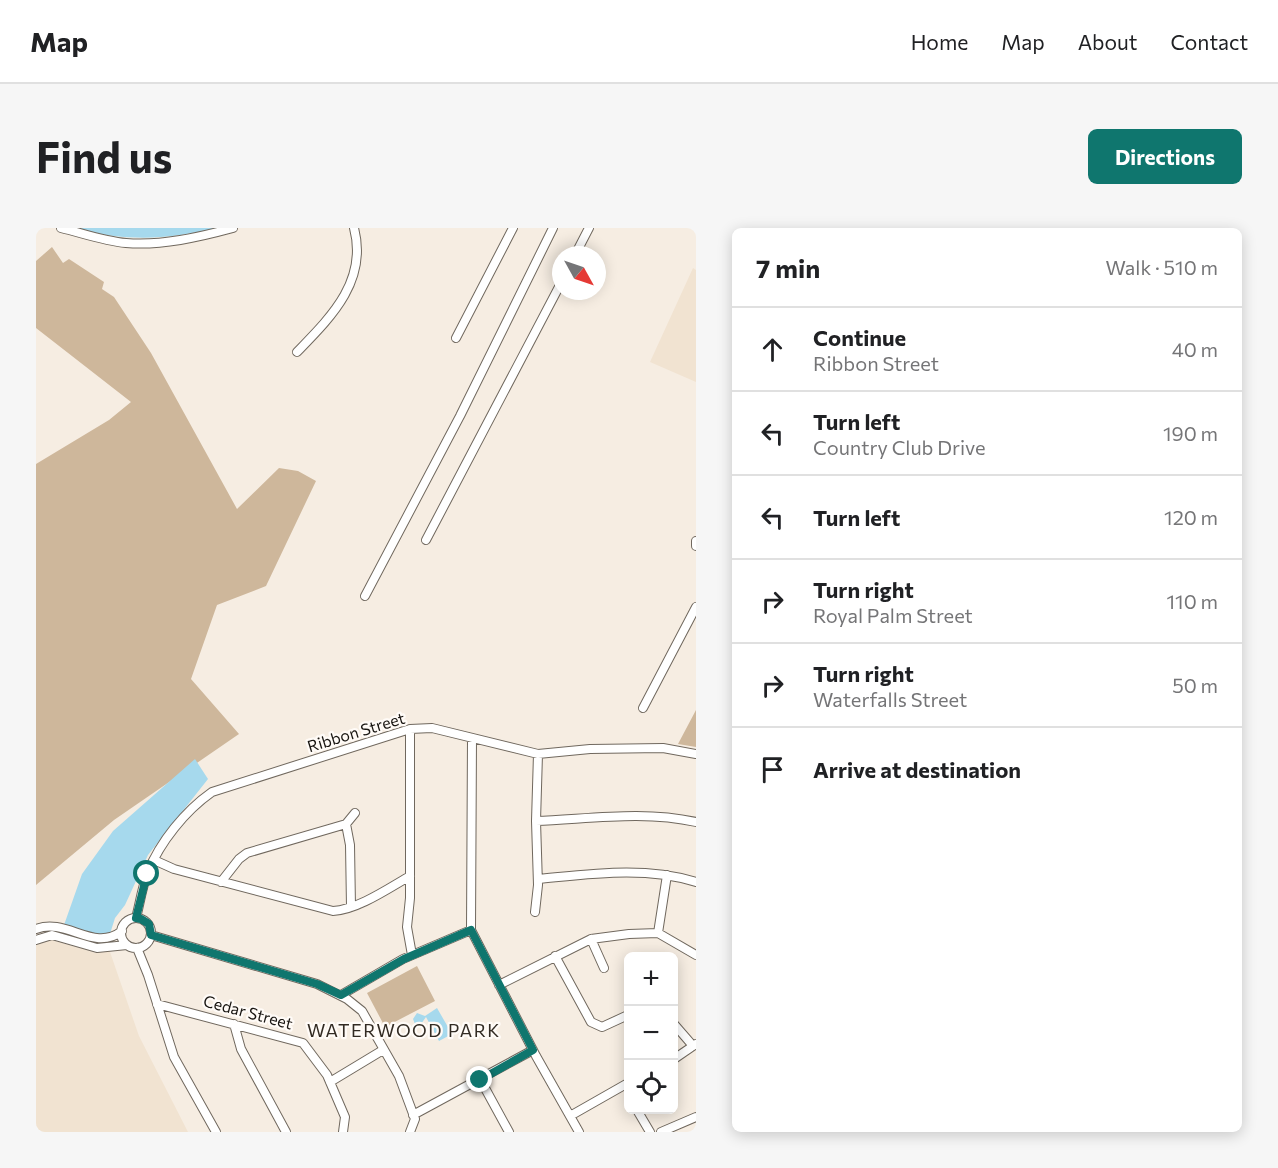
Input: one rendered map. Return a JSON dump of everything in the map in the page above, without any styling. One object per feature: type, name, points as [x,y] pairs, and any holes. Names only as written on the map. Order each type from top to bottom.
[{"type":"street","points":[[62,228],[126,243],[148,242],[233,228]]},
{"type":"street","points":[[297,352],[339,304],[354,276],[358,259],[358,242],[354,228]]},
{"type":"street","points":[[456,338],[513,228]]},
{"type":"street","points":[[364,596],[460,416],[553,228]]},
{"type":"street","points":[[580,246],[589,228]]},
{"type":"street","points":[[426,540],[552,300]]},
{"type":"street","points":[[696,541],[696,546]]},
{"type":"street","points":[[644,708],[696,607]]},
{"type":"street","name":"Ribbon Street","points":[[136,918],[147,874],[154,860],[177,824],[212,792],[410,729],[432,728],[538,754],[590,749],[663,748],[696,754]]},
{"type":"street","points":[[410,729],[410,876],[407,927],[412,955]]},
{"type":"street","points":[[472,738],[471,930],[533,1050],[579,1132]]},
{"type":"street","points":[[535,912],[538,879],[536,821],[538,754]]},
{"type":"street","points":[[221,882],[239,859],[247,853],[346,824],[355,813]]},
{"type":"street","points":[[536,821],[623,816],[677,818],[696,822]]},
{"type":"street","points":[[346,824],[350,845],[351,907]]},
{"type":"street","points":[[154,860],[174,869],[333,911],[351,907],[410,876]]},
{"type":"street","points":[[538,879],[653,872],[696,882]]},
{"type":"street","points":[[658,933],[667,875]]},
{"type":"street","points":[[36,929],[48,926],[101,939],[112,938],[122,931],[127,922],[136,918],[149,924],[151,935],[145,946],[137,948],[126,945],[89,947],[52,935],[36,940]]},
{"type":"street","points":[[341,995],[412,955],[471,930]]},
{"type":"street","points":[[122,931],[126,945]]},
{"type":"street","points":[[499,986],[591,939],[658,933],[681,944],[696,955]]},
{"type":"street","points":[[151,935],[317,984],[341,995],[362,1011],[399,1076],[415,1119],[410,1132]]},
{"type":"street","points":[[591,939],[604,968]]},
{"type":"street","points":[[137,948],[174,1057],[216,1132]]},
{"type":"street","points":[[555,956],[591,1022],[598,1026],[609,1025],[624,1017]]},
{"type":"street","name":"Cedar Street","points":[[157,1004],[303,1043],[319,1062],[330,1082],[345,1117],[343,1132]]},
{"type":"street","points":[[234,1024],[241,1049],[286,1132]]},
{"type":"street","points":[[596,1036],[598,1026]]},
{"type":"street","points":[[678,1028],[694,1045],[678,1056]]},
{"type":"street","points":[[330,1082],[383,1050]]},
{"type":"street","points":[[413,1115],[533,1050]]},
{"type":"street","points":[[480,1080],[508,1132]]},
{"type":"street","points":[[570,1116],[624,1089]]},
{"type":"street","points":[[640,1114],[650,1132]]},
{"type":"street","points":[[661,1132],[696,1117]]},
{"type":"shaded area","points":[[52,247],[63,263],[69,259],[104,282],[102,289],[114,297],[151,353],[237,509],[279,468],[298,471],[316,481],[266,586],[217,605],[191,679],[239,734],[114,820],[36,885],[36,464],[109,420],[131,402],[36,328],[36,261]]},
{"type":"shaded area","points":[[693,268],[696,270],[696,382],[650,362]]},
{"type":"shaded area","points":[[696,710],[696,747],[678,744]]},
{"type":"shaded area","points":[[52,940],[96,953],[109,949],[139,1036],[188,1132],[36,1132],[36,945]]},
{"type":"shaded area","points":[[417,966],[435,1001],[385,1027],[367,993]]},
{"type":"water","points":[[72,228],[219,228],[146,238],[111,236]]},
{"type":"water","points":[[195,759],[208,779],[148,855],[125,905],[115,918],[109,937],[98,937],[64,925],[82,874],[113,831]]},
{"type":"water","points":[[437,1008],[452,1034],[439,1041],[426,1017],[421,1024],[415,1024],[413,1019],[417,1013],[425,1016]]},
{"type":"district","name":"WATERWOOD PARK","points":[[404,1031]]},
{"type":"route","points":[[147,874],[136,918],[149,924],[151,935],[317,984],[341,995],[404,959],[471,930],[533,1050],[480,1080]]}]
